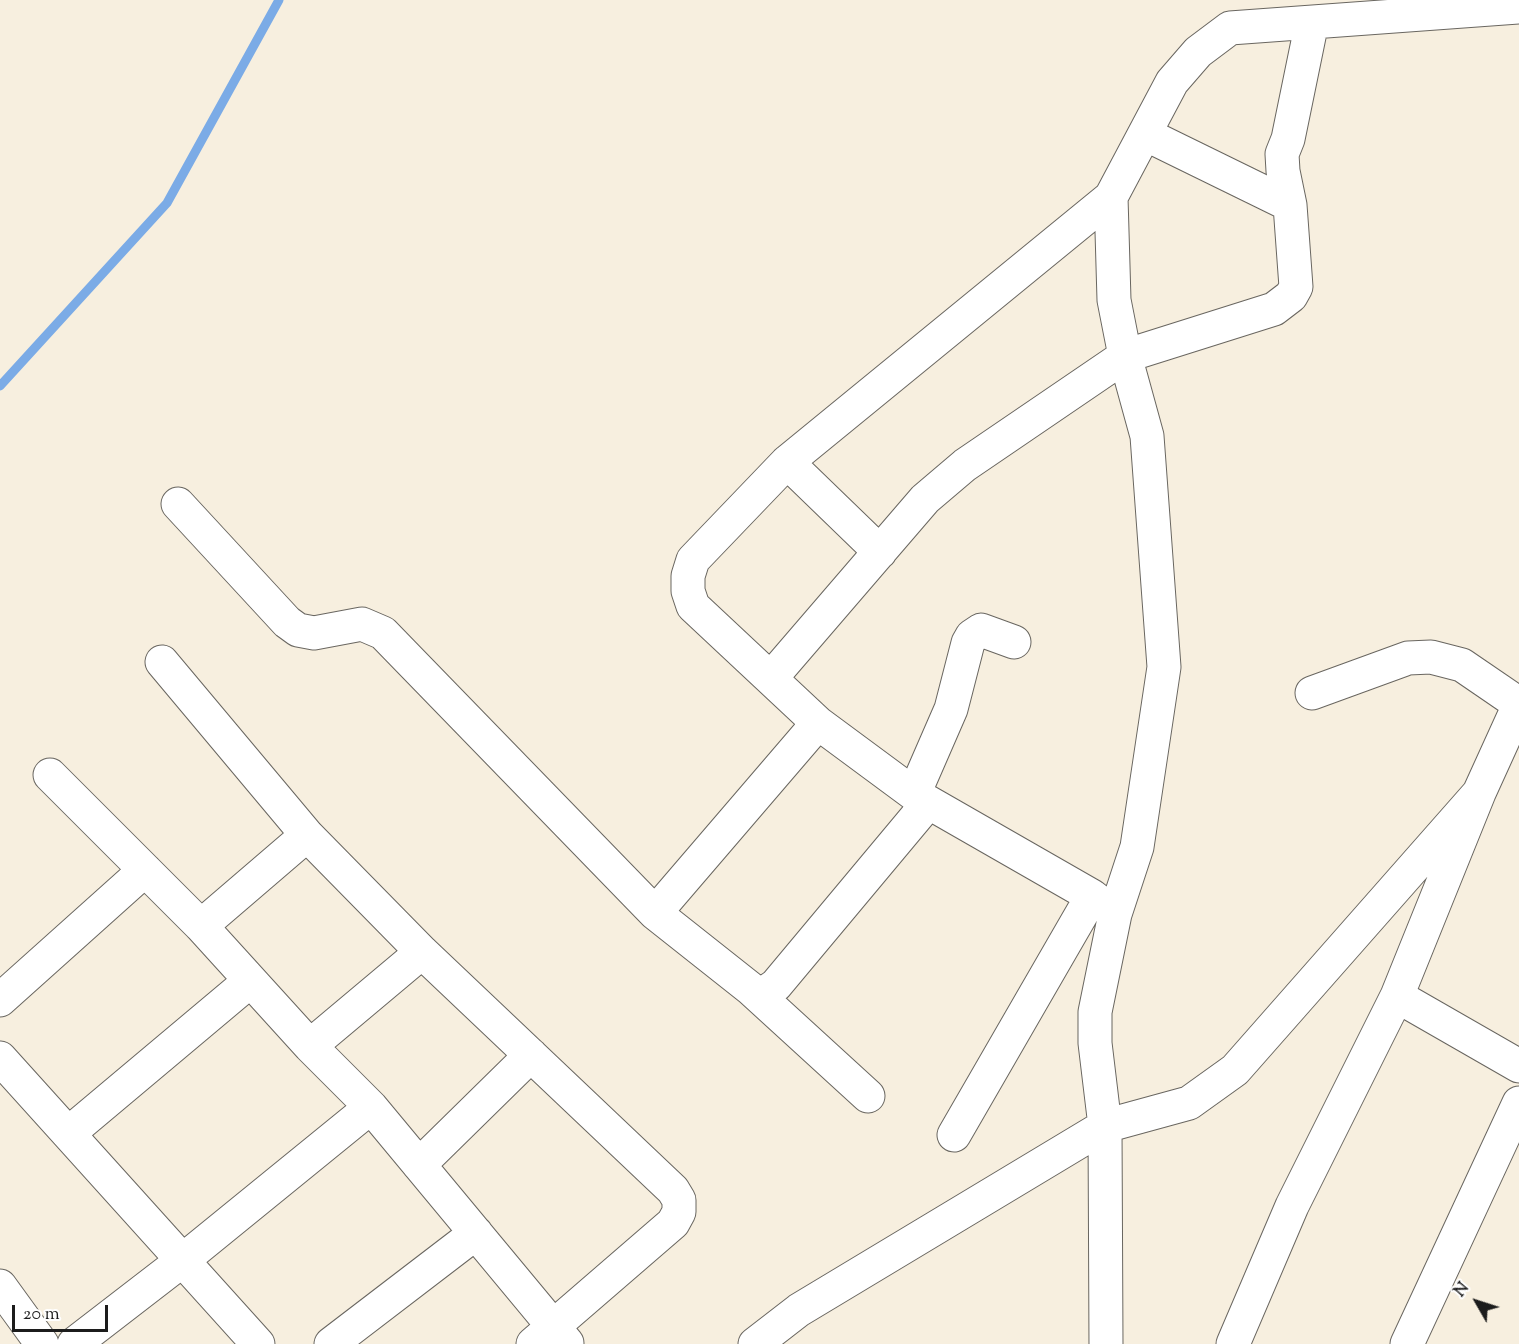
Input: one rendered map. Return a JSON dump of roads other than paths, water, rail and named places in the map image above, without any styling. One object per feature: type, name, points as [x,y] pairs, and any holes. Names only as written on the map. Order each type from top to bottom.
[{"type":"street","points":[[1104,905],[921,798],[818,723],[693,606],[688,591],[688,576],[693,560],[787,462],[1111,197],[1172,82],[1198,52],[1230,28],[1519,7]]},
{"type":"street","points":[[771,678],[925,499],[965,465],[1125,356],[1274,309],[1291,296],[1296,287],[1290,205],[1282,154],[1288,139],[1312,22]]},
{"type":"street","points":[[1145,134],[1290,205]]},
{"type":"street","points":[[954,1136],[1104,905],[1137,847],[1164,667],[1147,436],[1125,356],[1114,300],[1111,197]]},
{"type":"street","points":[[787,462],[880,552]]},
{"type":"street","points":[[178,504],[287,622],[298,630],[314,633],[362,624],[383,633],[655,913],[751,989],[868,1096]]},
{"type":"street","points":[[751,989],[760,993],[776,985],[921,798],[951,709],[968,643],[972,636],[981,630],[1014,642]]},
{"type":"street","points":[[1233,1344],[1292,1206],[1397,996],[1479,793],[1519,705],[1462,665],[1431,657],[1408,658],[1312,693]]},
{"type":"street","points":[[50,775],[201,926],[310,1046],[371,1107],[476,1233],[551,1338],[673,1223],[679,1212],[679,1200],[674,1190],[422,952],[307,835],[162,662]]},
{"type":"street","points":[[655,913],[818,723]]},
{"type":"street","points":[[758,1343],[799,1310],[1105,1126],[1189,1103],[1236,1070],[1479,793]]},
{"type":"street","points":[[201,926],[307,835]]},
{"type":"street","points":[[0,1000],[145,870]]},
{"type":"street","points":[[1104,905],[1095,1012],[1095,1043],[1105,1126],[1106,1344]]},
{"type":"street","points":[[310,1046],[422,952]]},
{"type":"street","points":[[69,1133],[250,981]]},
{"type":"street","points":[[1397,996],[1519,1066]]},
{"type":"street","points":[[419,1165],[531,1055]]},
{"type":"street","points":[[0,1058],[258,1344]]},
{"type":"street","points":[[1407,1344],[1519,1103]]},
{"type":"street","points":[[74,1344],[183,1260],[371,1107]]},
{"type":"street","points":[[331,1344],[476,1233]]},
{"type":"street","points":[[0,1286],[42,1344]]},
{"type":"waterway","points":[[0,386],[167,203],[279,0]]}]
